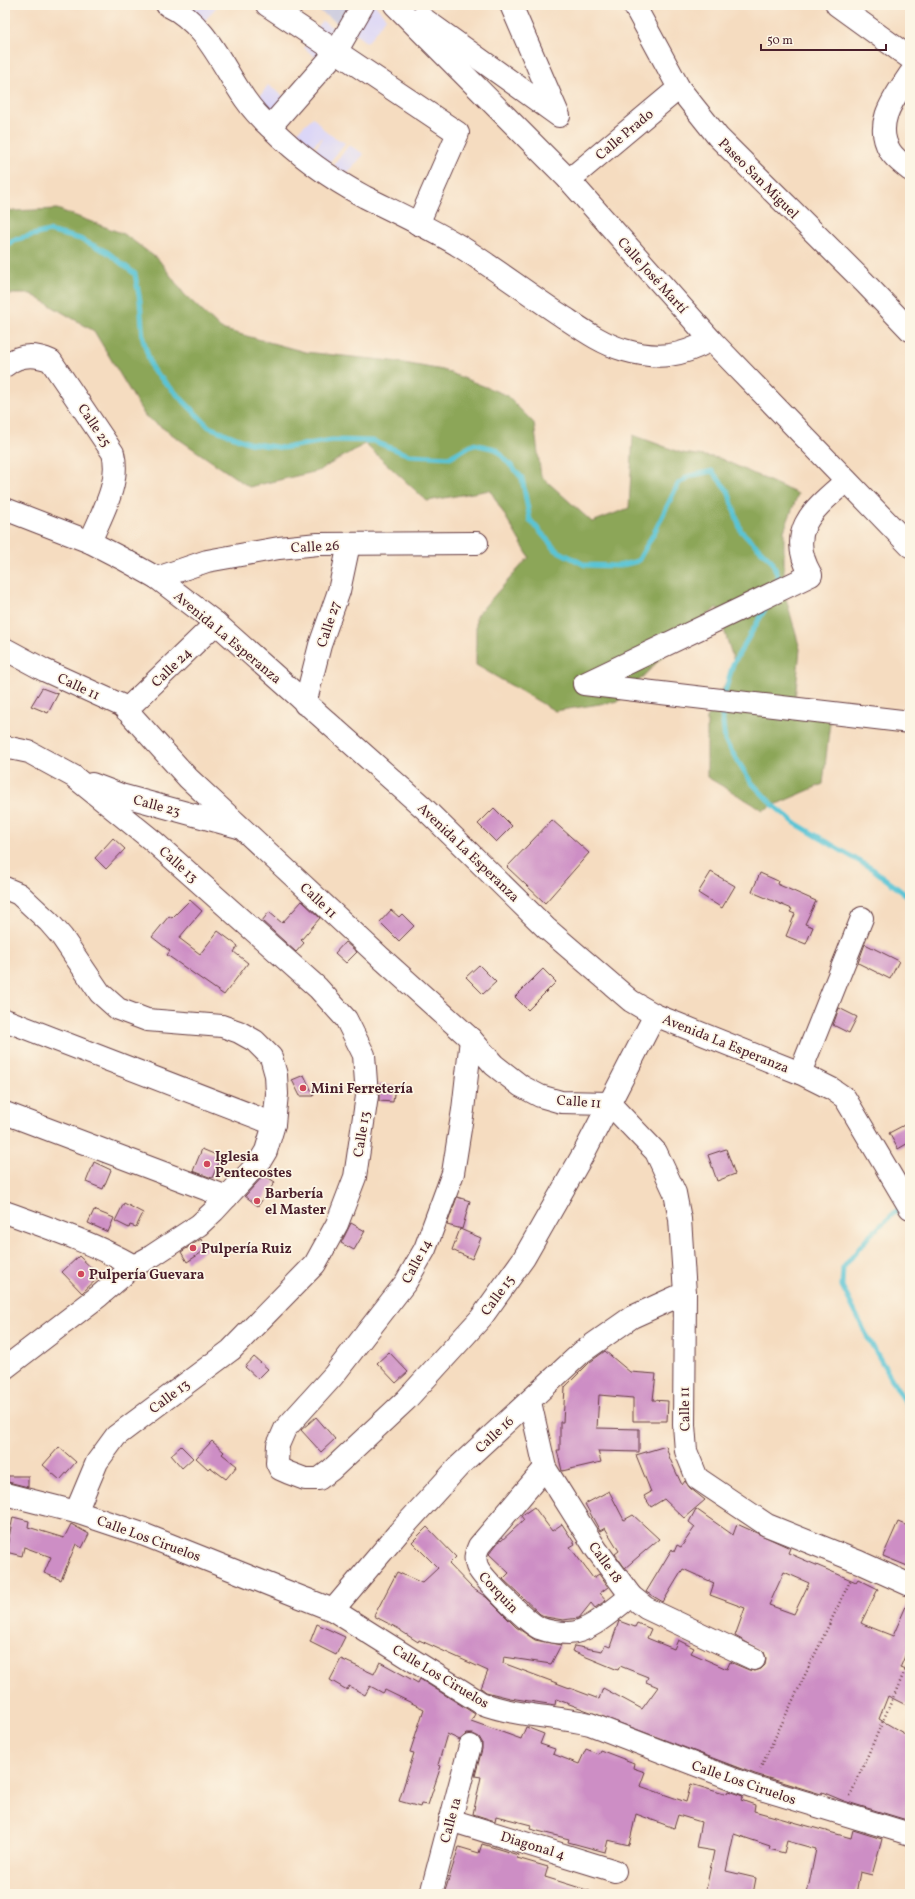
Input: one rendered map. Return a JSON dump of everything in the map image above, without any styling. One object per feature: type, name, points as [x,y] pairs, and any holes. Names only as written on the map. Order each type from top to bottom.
[{"type":"street","points":[[167,5],[180,11],[212,45],[246,100],[270,127],[305,157],[334,178],[461,247],[589,334],[622,349],[648,356],[669,355],[691,351],[711,340]]},
{"type":"street","points":[[267,5],[458,133],[418,224]]},
{"type":"street","points":[[270,127],[336,52],[363,5]]},
{"type":"street","name":"Calle José Martí","points":[[395,5],[569,180],[711,340],[910,546]]},
{"type":"street","points":[[405,5],[559,116],[511,5]]},
{"type":"street","name":"Paseo San Miguel","points":[[634,5],[679,88],[718,138],[864,282],[910,330]]},
{"type":"street","points":[[836,5],[910,58]]},
{"type":"street","points":[[910,74],[886,113],[883,131],[890,151],[910,170]]},
{"type":"street","name":"Calle Prado","points":[[569,180],[679,88]]},
{"type":"street","name":"Calle 25","points":[[5,366],[26,356],[39,356],[51,361],[114,453],[116,463],[110,494],[90,542]]},
{"type":"street","points":[[846,481],[817,507],[805,523],[801,539],[802,561],[811,575],[584,684],[910,722]]},
{"type":"street","name":"Avenida La Esperanza","points":[[5,509],[90,542],[157,578],[216,623],[305,704],[424,808],[546,928],[632,1001],[655,1015],[800,1073],[832,1089],[845,1098],[910,1208]]},
{"type":"street","name":"Calle 26","points":[[157,578],[207,561],[264,550],[318,544],[477,543]]},
{"type":"street","name":"Calle 27","points":[[305,704],[320,645],[339,591],[349,544]]},
{"type":"street","name":"Calle 24","points":[[126,710],[216,623]]},
{"type":"street","name":"Calle 11","points":[[5,649],[44,670],[123,706],[188,778],[380,957],[471,1039],[494,1065],[521,1086],[540,1096],[561,1102],[609,1103],[656,1152],[676,1193],[680,1219],[685,1293],[684,1425],[686,1451],[697,1478],[767,1525],[860,1562],[910,1585]]},
{"type":"street","name":"Calle 13","points":[[5,747],[29,752],[73,776],[153,841],[318,988],[346,1019],[364,1055],[367,1096],[355,1177],[337,1224],[315,1264],[231,1350],[116,1436],[97,1462],[76,1512]]},
{"type":"street","name":"Calle 23","points":[[73,776],[121,795],[242,829]]},
{"type":"street","points":[[5,888],[19,894],[49,922],[62,937],[100,993],[118,1009],[147,1020],[222,1026],[240,1032],[255,1041],[271,1057],[275,1065],[277,1107],[274,1124],[266,1151],[260,1161],[199,1225],[134,1266],[99,1296],[5,1368]]},
{"type":"street","points":[[800,1073],[862,918]]},
{"type":"street","name":"Calle 15","points":[[278,1445],[277,1463],[280,1469],[305,1479],[319,1479],[332,1470],[406,1400],[481,1318],[524,1258],[585,1151],[655,1015]]},
{"type":"street","points":[[5,1020],[274,1124]]},
{"type":"street","name":"Calle 14","points":[[278,1445],[285,1429],[333,1376],[406,1282],[425,1249],[453,1173],[463,1110],[471,1039]]},
{"type":"street","points":[[5,1113],[227,1197]]},
{"type":"street","points":[[5,1212],[78,1239],[109,1252],[134,1266]]},
{"type":"street","name":"Calle 16","points":[[333,1610],[399,1532],[460,1465],[530,1402],[582,1352],[632,1317],[685,1293]]},
{"type":"street","name":"Calle 18","points":[[530,1402],[545,1468],[596,1550],[631,1596],[646,1608],[754,1660]]},
{"type":"street","name":"Corquin","points":[[545,1468],[479,1546],[474,1556],[477,1567],[519,1614],[539,1628],[551,1631],[569,1633],[586,1629],[631,1596]]},
{"type":"street","name":"Calle Los Ciruelos","points":[[5,1494],[76,1512],[144,1535],[333,1610],[481,1703],[498,1709],[590,1724],[751,1786],[841,1815],[910,1834]]},
{"type":"street","name":"Calle 1a","points":[[431,1894],[470,1746]]},
{"type":"street","name":"Diagonal 4","points":[[450,1820],[615,1871]]},
{"type":"path","points":[[751,1786],[860,1562]]},
{"type":"path","points":[[841,1815],[910,1659]]},
{"type":"shaded area","points":[[190,5],[218,5],[201,25],[187,9]]},
{"type":"shaded area","points":[[310,5],[359,5],[347,29]]},
{"type":"shaded area","points":[[370,5],[375,5],[386,18],[367,43],[353,32]]},
{"type":"shaded area","points":[[322,21],[340,32],[319,60],[304,48]]},
{"type":"shaded area","points":[[268,85],[287,99],[270,117],[255,103]]},
{"type":"shaded area","points":[[313,117],[327,133],[345,143],[325,168],[310,157],[325,135],[310,148],[297,132]]},
{"type":"shaded area","points":[[349,145],[364,154],[346,175],[334,165]]},
{"type":"green space","points":[[5,203],[11,211],[57,209],[124,234],[159,260],[184,294],[221,329],[305,352],[392,361],[443,370],[506,395],[534,423],[541,476],[592,522],[629,508],[633,435],[682,453],[719,458],[798,494],[784,531],[784,591],[800,649],[795,699],[830,722],[823,784],[763,810],[707,777],[707,718],[735,665],[717,607],[666,653],[619,701],[555,711],[476,665],[476,616],[529,557],[490,490],[427,501],[365,444],[318,471],[249,487],[145,416],[94,331],[31,294],[5,294]]},
{"type":"building","points":[[42,688],[58,694],[48,713],[31,706]]},
{"type":"building","points":[[494,808],[512,826],[496,842],[478,824]]},
{"type":"building","points":[[552,820],[589,853],[545,903],[507,867]]},
{"type":"building","points":[[113,838],[125,849],[106,869],[95,858]]},
{"type":"building","points":[[711,872],[735,886],[722,908],[698,893]]},
{"type":"building","points":[[760,873],[778,881],[777,884],[816,901],[805,924],[813,927],[806,944],[786,936],[795,914],[790,912],[792,909],[752,892]]},
{"type":"building","points":[[190,900],[202,911],[179,938],[200,954],[218,931],[238,946],[234,952],[248,963],[224,995],[167,955],[170,951],[152,937],[169,916],[172,918]]},
{"type":"building","points":[[302,901],[320,918],[301,940],[304,943],[296,952],[262,921],[269,912],[282,923]]},
{"type":"building","points":[[391,910],[399,917],[402,914],[414,926],[399,941],[380,922]]},
{"type":"building","points":[[345,942],[357,952],[346,963],[335,953]]},
{"type":"building","points":[[865,944],[899,961],[890,979],[858,963]]},
{"type":"building","points":[[479,965],[496,982],[483,994],[466,977]]},
{"type":"building","points":[[543,969],[556,982],[528,1010],[515,997]]},
{"type":"building","points":[[839,1008],[857,1017],[849,1033],[833,1025]]},
{"type":"building","name":"Mini Ferretería","points":[[304,1075],[314,1096],[300,1096],[292,1080]]},
{"type":"building","points":[[379,1084],[395,1086],[393,1102],[379,1101]]},
{"type":"building","points":[[910,1122],[910,1142],[898,1149],[889,1133]]},
{"type":"building","name":"Iglesia Pentecostes","points":[[202,1149],[221,1157],[212,1178],[193,1171]]},
{"type":"building","points":[[726,1149],[735,1174],[717,1181],[708,1155]]},
{"type":"building","points":[[94,1162],[111,1170],[103,1189],[86,1182]]},
{"type":"building","points":[[264,1175],[275,1182],[258,1206],[245,1196]]},
{"type":"building","points":[[457,1197],[470,1201],[462,1229],[447,1225]]},
{"type":"building","points":[[124,1203],[143,1213],[136,1227],[130,1225],[129,1228],[115,1221]]},
{"type":"building","points":[[94,1210],[114,1218],[108,1232],[88,1223]]},
{"type":"building","points":[[351,1223],[365,1231],[354,1250],[341,1243]]},
{"type":"building","points":[[460,1229],[481,1238],[472,1259],[452,1250]]},
{"type":"building","name":"Pulpería Ruiz","points":[[201,1239],[207,1249],[187,1262],[181,1252]]},
{"type":"building","name":"Pulpería Guevara","points":[[79,1256],[100,1276],[82,1293],[62,1272]]},
{"type":"building","points":[[605,1351],[630,1372],[656,1374],[653,1400],[668,1401],[667,1421],[633,1421],[633,1398],[599,1395],[597,1428],[639,1429],[639,1452],[598,1451],[601,1462],[562,1471],[557,1450],[560,1450],[560,1422],[563,1422],[565,1387],[590,1362]]},
{"type":"building","points":[[389,1352],[408,1372],[396,1383],[377,1363]]},
{"type":"building","points":[[254,1357],[268,1369],[258,1379],[245,1367]]},
{"type":"building","points":[[316,1417],[335,1439],[321,1452],[301,1430]]},
{"type":"building","points":[[212,1441],[224,1452],[222,1454],[237,1466],[226,1479],[210,1467],[208,1469],[196,1458]]},
{"type":"building","points":[[181,1446],[193,1458],[182,1468],[171,1455]]},
{"type":"building","points":[[666,1446],[670,1459],[682,1485],[685,1481],[690,1488],[705,1500],[684,1518],[664,1499],[651,1507],[644,1496],[651,1492],[636,1455]]},
{"type":"building","points":[[59,1447],[76,1462],[60,1480],[43,1465]]},
{"type":"building","points":[[8,1476],[28,1476],[28,1487],[8,1482]]},
{"type":"building","points":[[609,1491],[624,1520],[633,1515],[659,1539],[625,1568],[615,1554],[619,1551],[605,1528],[600,1531],[585,1504]]},
{"type":"building","points":[[534,1507],[552,1531],[562,1524],[575,1544],[570,1547],[593,1578],[599,1574],[608,1587],[600,1593],[606,1600],[595,1608],[591,1603],[579,1618],[563,1620],[546,1617],[540,1614],[503,1579],[509,1573],[489,1554],[500,1540],[501,1541],[524,1520],[521,1516]]},
{"type":"building","points":[[696,1509],[733,1535],[737,1524],[790,1548],[788,1553],[856,1582],[858,1579],[878,1589],[861,1623],[893,1636],[910,1597],[910,1644],[900,1668],[910,1672],[910,1707],[888,1696],[879,1719],[910,1737],[910,1821],[844,1801],[822,1792],[821,1794],[755,1774],[556,1699],[555,1705],[510,1698],[486,1692],[481,1688],[488,1671],[419,1640],[418,1642],[401,1630],[374,1616],[397,1572],[422,1583],[438,1568],[412,1542],[427,1527],[456,1557],[449,1564],[472,1588],[486,1597],[516,1627],[535,1640],[561,1645],[551,1664],[504,1657],[503,1663],[599,1699],[603,1688],[642,1709],[658,1687],[646,1682],[648,1677],[620,1666],[618,1670],[572,1651],[574,1646],[602,1651],[605,1645],[610,1647],[619,1621],[635,1627],[637,1623],[651,1629],[647,1638],[674,1649],[678,1640],[694,1648],[691,1653],[727,1669],[730,1662],[755,1671],[761,1669],[765,1665],[766,1658],[764,1652],[735,1636],[745,1608],[710,1595],[714,1583],[683,1569],[663,1602],[646,1592],[672,1549],[674,1552],[677,1545],[681,1547],[695,1527],[689,1522]],"holes":[[[784,1572],[809,1583],[794,1614],[769,1605]]]},
{"type":"building","points":[[13,1517],[29,1521],[28,1527],[64,1538],[71,1524],[89,1534],[82,1548],[76,1544],[61,1580],[44,1573],[51,1557],[24,1547],[22,1556],[6,1552]]},
{"type":"building","points":[[898,1522],[910,1527],[910,1567],[883,1556]]},
{"type":"building","points":[[317,1624],[345,1637],[336,1655],[310,1642]]},
{"type":"building","points":[[341,1659],[374,1674],[380,1662],[418,1683],[420,1679],[475,1714],[471,1721],[521,1739],[526,1727],[544,1734],[540,1744],[555,1749],[553,1754],[579,1764],[586,1749],[598,1754],[600,1750],[634,1763],[633,1768],[645,1772],[640,1786],[686,1802],[691,1784],[724,1794],[728,1791],[743,1796],[741,1800],[755,1805],[754,1811],[851,1838],[853,1830],[882,1839],[872,1875],[860,1872],[856,1894],[807,1894],[816,1849],[787,1841],[784,1853],[769,1849],[770,1846],[734,1834],[726,1871],[756,1878],[753,1894],[705,1894],[714,1851],[696,1848],[701,1822],[678,1815],[674,1828],[636,1814],[629,1845],[608,1840],[605,1852],[568,1842],[569,1839],[530,1829],[531,1825],[496,1816],[495,1821],[473,1814],[481,1777],[475,1776],[482,1749],[482,1742],[479,1737],[473,1734],[466,1734],[460,1740],[447,1734],[438,1765],[441,1766],[428,1805],[421,1804],[420,1807],[399,1801],[414,1753],[410,1752],[424,1709],[385,1690],[383,1693],[370,1686],[365,1695],[349,1686],[347,1690],[330,1680]]},
{"type":"building","points":[[482,1844],[518,1855],[517,1858],[548,1867],[545,1877],[590,1891],[589,1894],[444,1894],[459,1847],[479,1853]]},
{"type":"waterway","points":[[5,248],[13,240],[49,231],[80,239],[107,252],[135,274],[140,301],[143,339],[152,369],[209,427],[249,443],[283,448],[332,440],[373,441],[409,455],[450,457],[473,444],[496,449],[522,478],[530,520],[556,550],[585,565],[618,566],[638,561],[655,531],[678,484],[689,476],[712,471],[728,491],[741,531],[772,561],[781,584]]},
{"type":"waterway","points":[[724,695],[733,664],[768,604]]},
{"type":"waterway","points":[[721,705],[725,741],[751,782],[773,805],[795,823],[874,870],[910,898]]},
{"type":"waterway","points":[[903,1205],[870,1235],[843,1268],[842,1286],[869,1340],[910,1408]]},
{"type":"place","name":"Mini Ferretería","points":[[303,1088]]},
{"type":"place","name":"Iglesia Pentecostes","points":[[207,1164]]},
{"type":"place","name":"Barbería el Master","points":[[257,1201]]},
{"type":"place","name":"Pulpería Ruiz","points":[[193,1248]]},
{"type":"place","name":"Pulpería Guevara","points":[[81,1274]]}]
